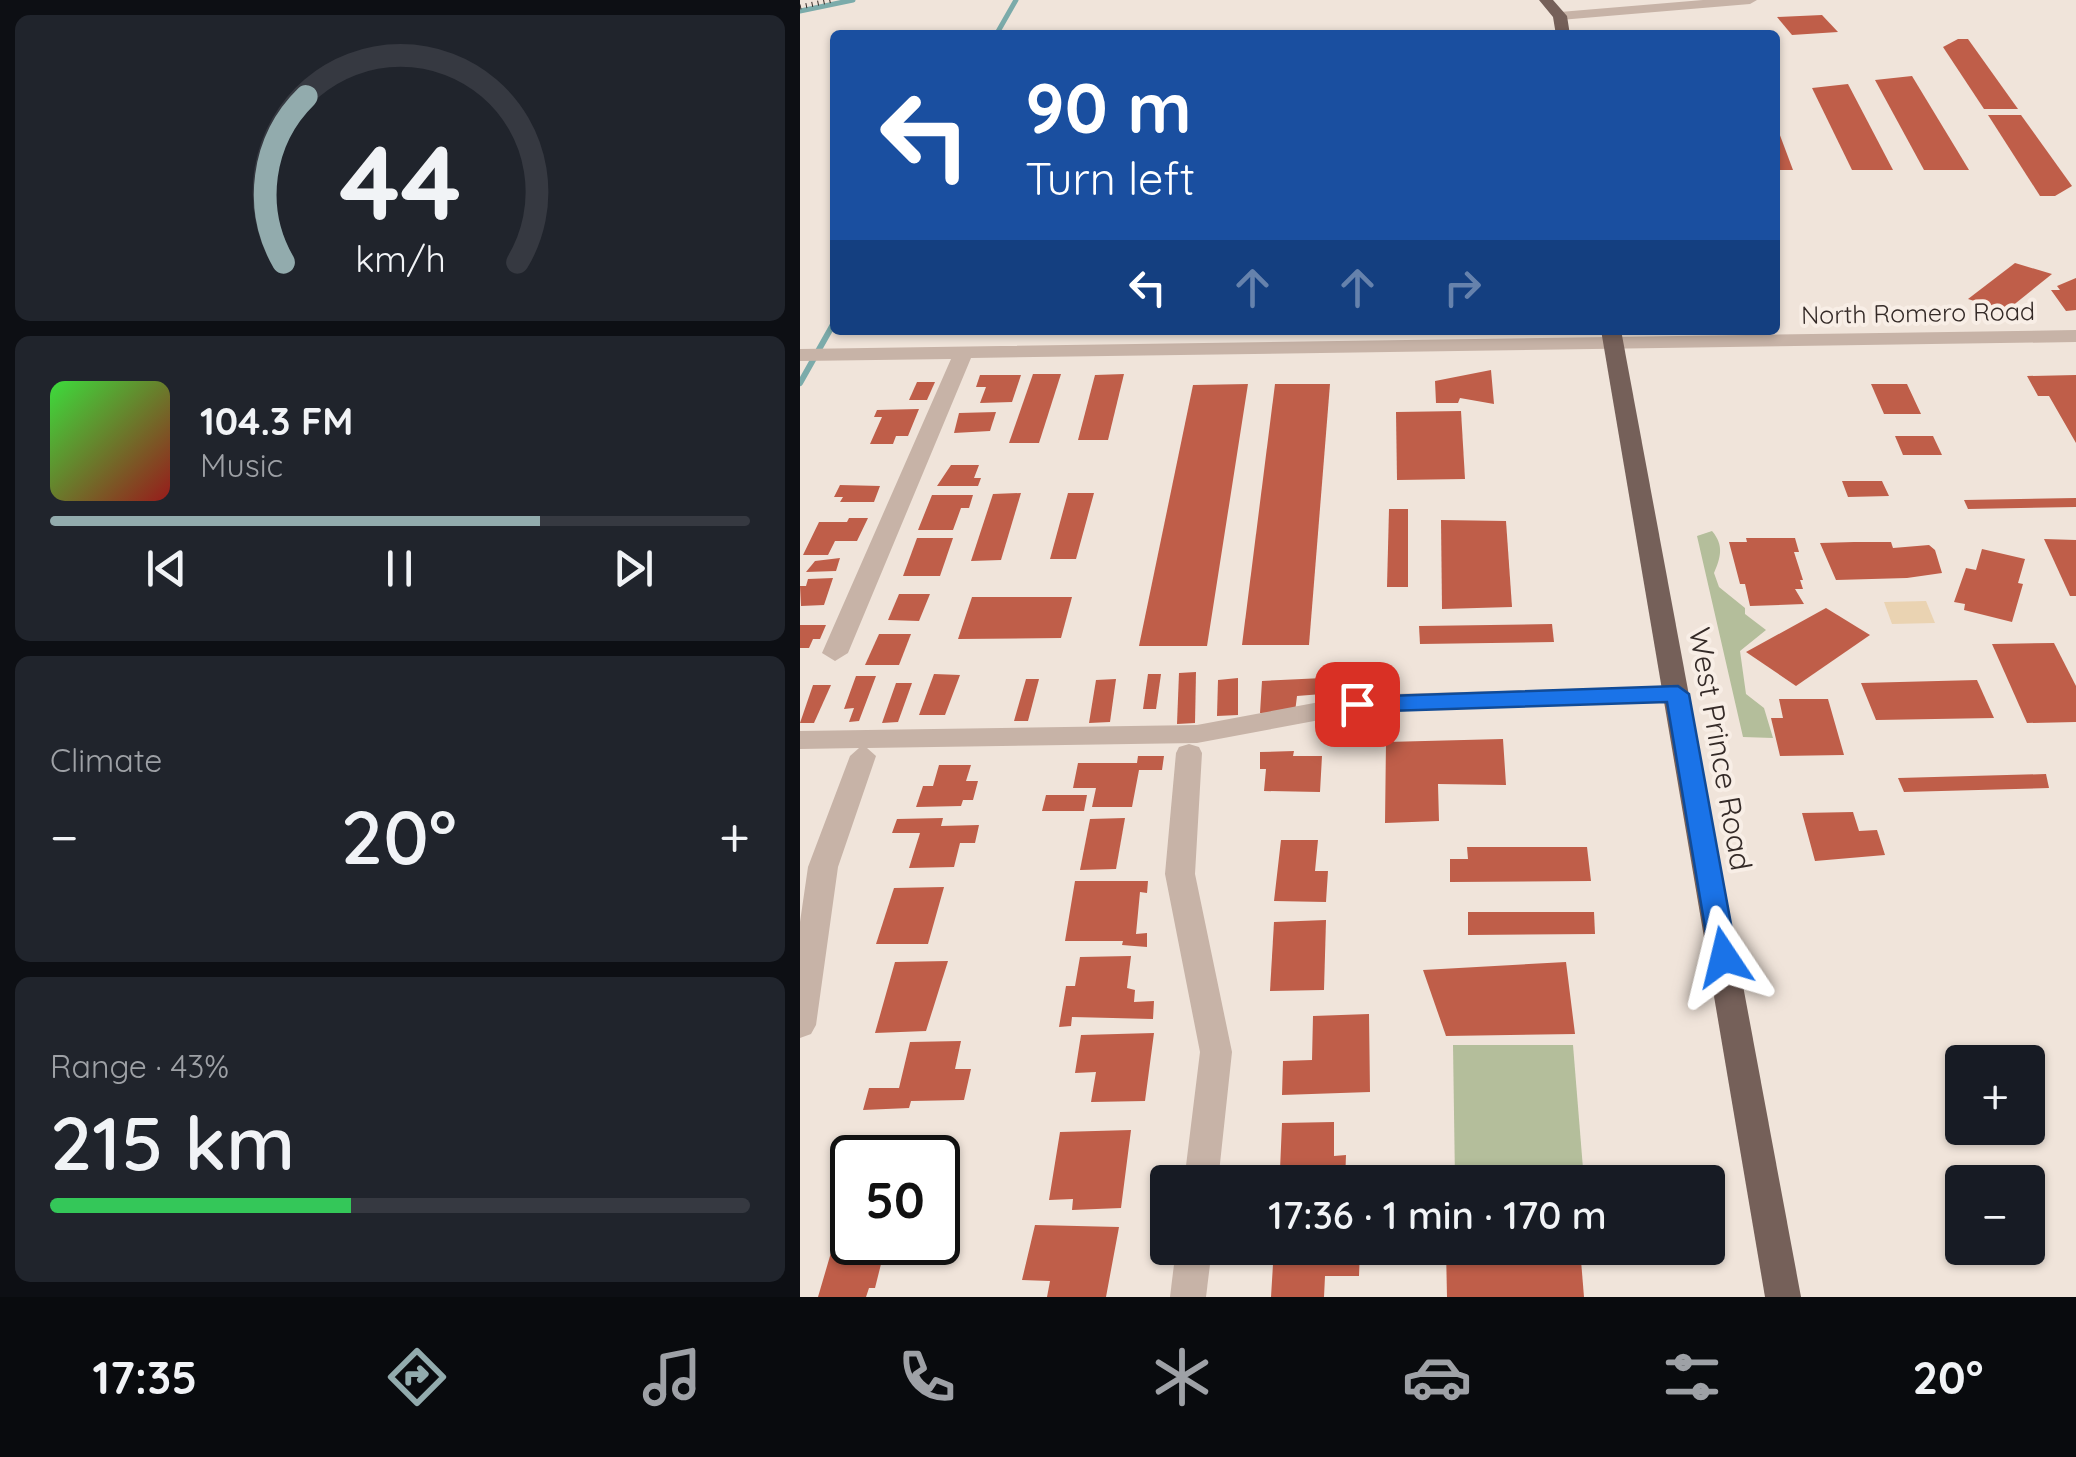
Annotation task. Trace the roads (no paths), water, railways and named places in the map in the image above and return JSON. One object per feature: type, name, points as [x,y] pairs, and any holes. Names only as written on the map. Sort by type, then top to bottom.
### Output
[{"type":"main road","points":[[1546,0],[1560,16],[1562,30]]},
{"type":"main road","points":[[1560,16],[1570,0]]},
{"type":"main road","name":"West Prince Road","points":[[1612,336],[1783,1297]]},
{"type":"street","points":[[1560,16],[1750,0]]},
{"type":"street","name":"North Romero Road","points":[[800,355],[1612,336],[2076,336]]},
{"type":"street","points":[[835,653],[964,351]]},
{"type":"street","points":[[800,740],[1197,734],[1357,704],[1678,694]]},
{"type":"street","points":[[1189,753],[1180,874],[1216,1052],[1203,1165]]},
{"type":"street","points":[[800,1025],[822,867],[863,756]]},
{"type":"street","points":[[1188,1297],[1192,1265]]},
{"type":"waterway","points":[[800,11],[853,0]]},
{"type":"waterway","points":[[999,30],[1016,0]]},
{"type":"waterway","points":[[800,383],[830,330]]},
{"type":"railway","points":[[800,7],[833,0]]}]
